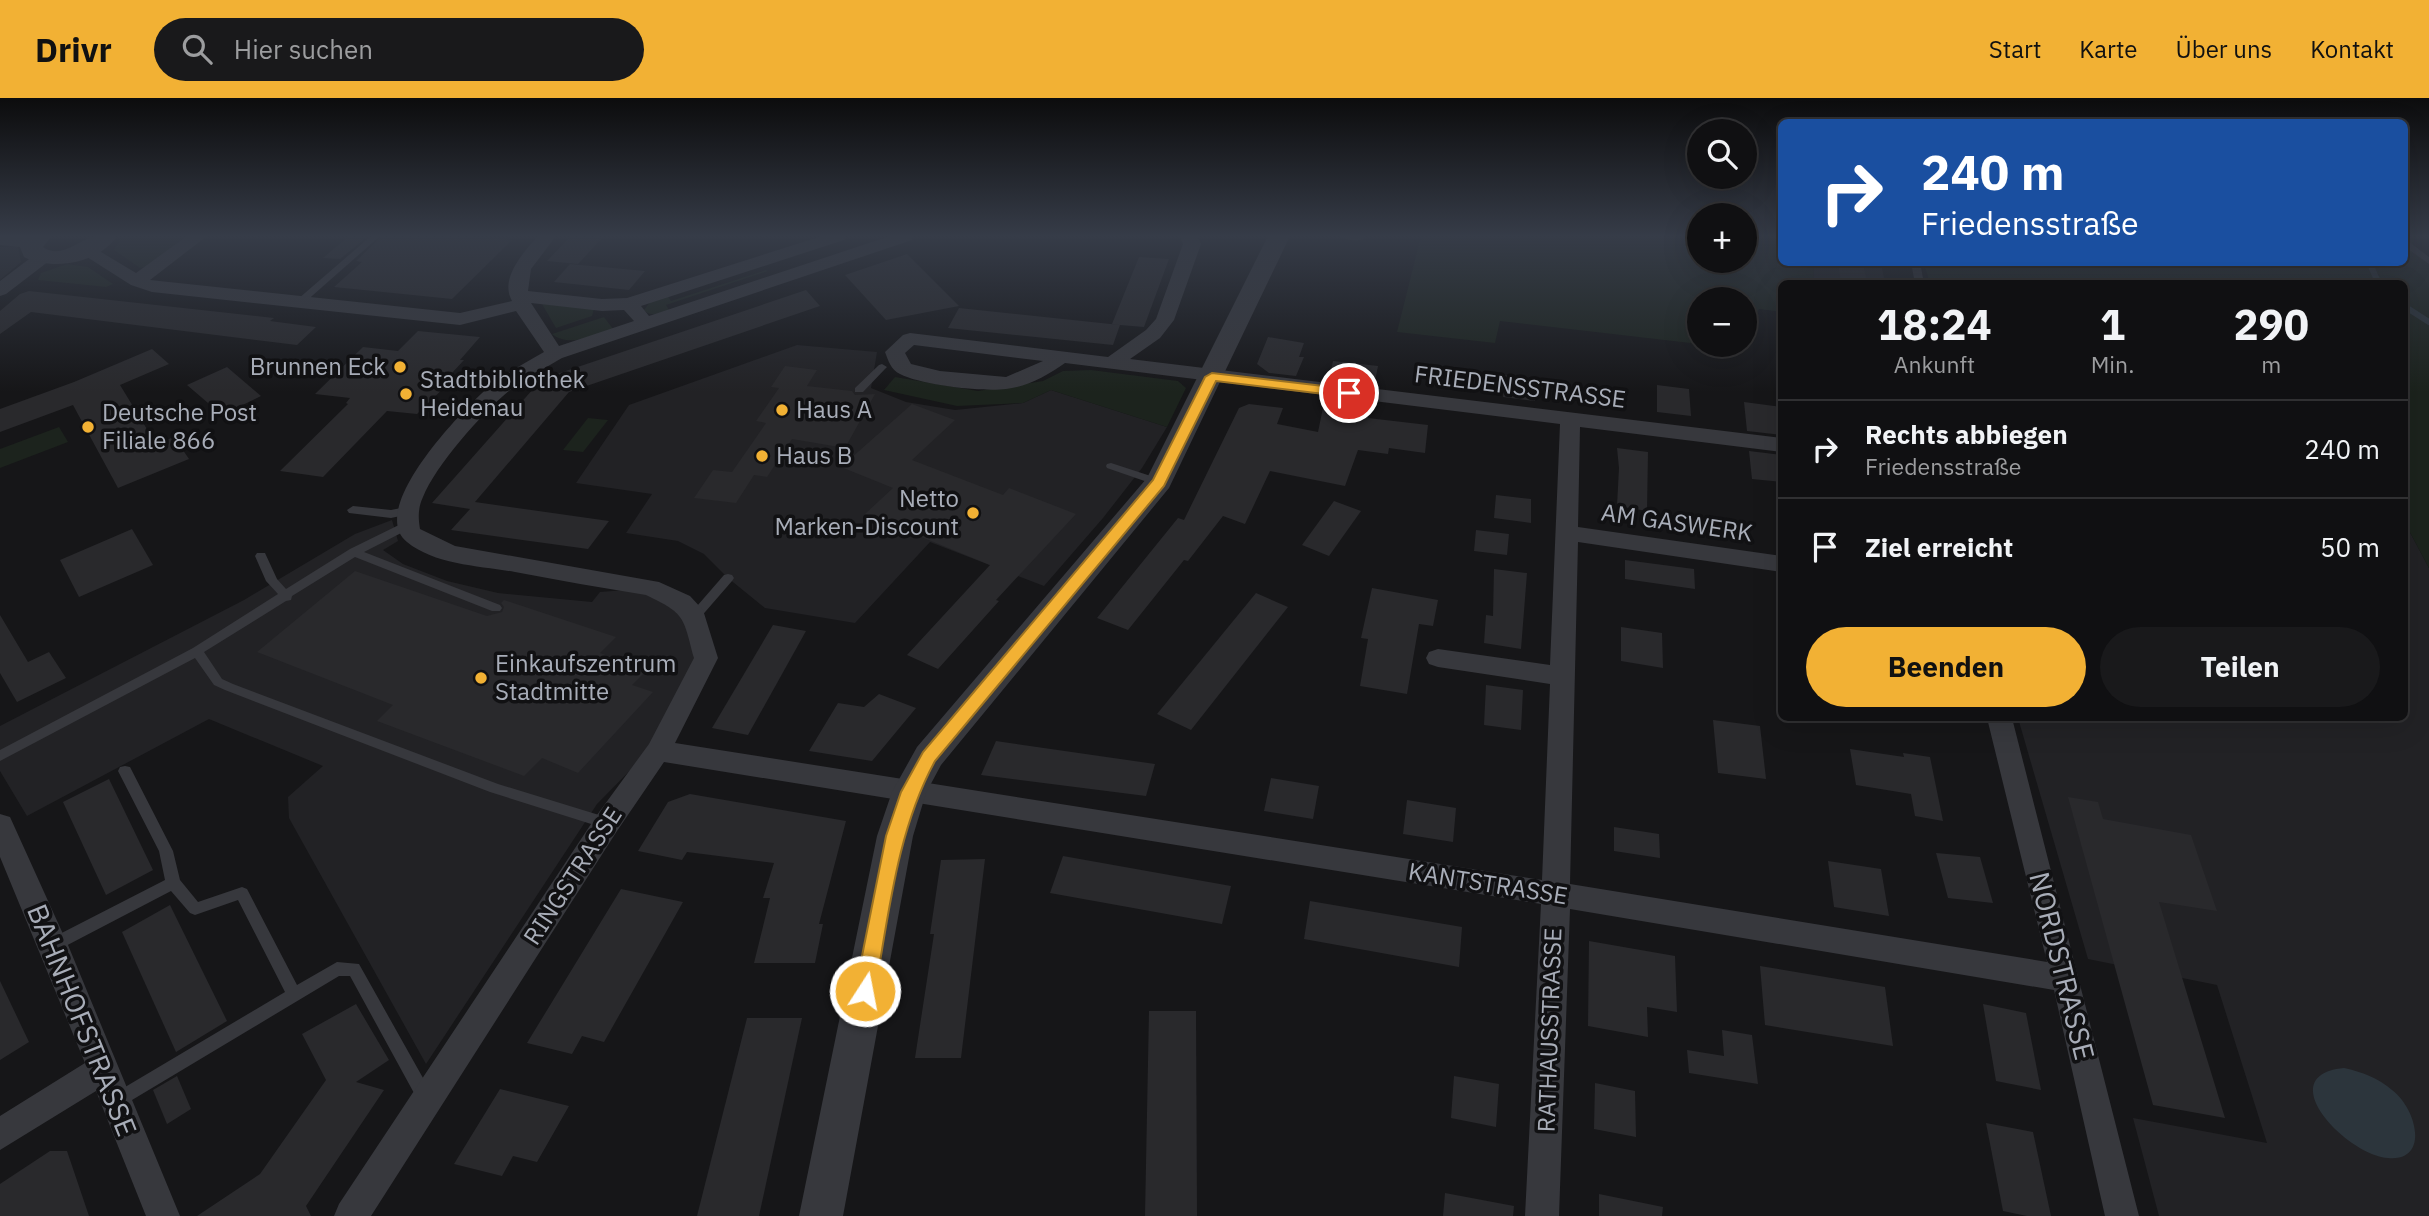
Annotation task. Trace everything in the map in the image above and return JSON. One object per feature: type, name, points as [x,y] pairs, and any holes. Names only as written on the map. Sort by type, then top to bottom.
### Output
[{"type":"street","points":[[164,288],[460,319],[520,300],[629,304],[678,288]]},
{"type":"street","points":[[517,288],[520,300],[555,354]]},
{"type":"street","points":[[695,616],[682,602],[651,588],[451,553],[410,533],[407,518],[416,485],[494,393],[526,370],[555,354],[749,288]]},
{"type":"street","points":[[1112,363],[1153,334],[1165,320],[1176,288]]},
{"type":"street","points":[[821,1216],[895,836],[909,792],[929,756],[1159,482],[1254,288]]},
{"type":"street","points":[[629,304],[645,323]]},
{"type":"street","name":"FRIEDENSSTRASSE","points":[[1061,357],[1048,367],[1006,383],[906,370],[898,363],[895,352],[910,339],[1112,363],[1212,377],[1778,445]]},
{"type":"street","name":"RATHAUSSTRASSE","points":[[1542,1216],[1556,894],[1560,676],[1570,420]]},
{"type":"street","name":"AM GASWERK","points":[[1565,533],[1778,563]]},
{"type":"street","name":"RINGSTRASSE","points":[[351,1216],[607,823],[658,751],[706,657],[695,616]]},
{"type":"street","points":[[1438,658],[1560,676]]},
{"type":"street","name":"NORDSTRASSE","points":[[2001,721],[2122,1216]]},
{"type":"street","points":[[658,751],[909,792]]},
{"type":"street","name":"KANTSTRASSE","points":[[909,792],[1556,894],[2066,979]]},
{"type":"street","name":"BAHNHOFSTRASSE","points":[[0,825],[53,945],[163,1216]]},
{"type":"street","points":[[0,1134],[102,1070]]},
{"type":"lane","points":[[301,301],[316,288]]},
{"type":"lane","points":[[859,390],[882,367]]},
{"type":"lane","points":[[1111,466],[1159,482]]},
{"type":"lane","points":[[353,510],[407,518]]},
{"type":"lane","points":[[0,756],[197,651],[287,597],[407,518]]},
{"type":"lane","points":[[354,552],[496,608]]},
{"type":"lane","points":[[261,556],[272,581],[287,597]]},
{"type":"lane","points":[[695,616],[728,578]]},
{"type":"lane","points":[[197,651],[218,682],[229,687],[495,788],[607,823]]},
{"type":"lane","points":[[125,771],[166,851],[173,883],[195,909],[242,893],[294,994]]},
{"type":"lane","points":[[53,945],[173,883]]},
{"type":"lane","points":[[115,1101],[337,969],[354,969],[426,1100]]},
{"type":"shaded area","points":[[716,288],[666,305],[669,310],[663,312],[652,314],[644,310],[650,302],[667,295],[671,301]]},
{"type":"shaded area","points":[[1408,288],[1687,288],[1687,343],[1500,321],[1495,343],[1397,332]]},
{"type":"shaded area","points":[[1757,288],[1778,288],[1778,312],[1759,309],[1757,313]]},
{"type":"shaded area","points":[[2408,288],[2429,288],[2429,568],[2408,529]]},
{"type":"shaded area","points":[[542,304],[594,309],[592,316],[556,328]]},
{"type":"shaded area","points":[[604,317],[613,329],[574,340],[566,340],[552,334]]},
{"type":"shaded area","points":[[797,345],[877,352],[871,388],[906,402],[955,410],[1023,403],[1051,390],[1167,427],[1142,468],[1044,586],[930,542],[855,623],[765,608],[704,554],[678,541],[626,533],[652,494],[576,483],[629,405]]},
{"type":"shaded area","points":[[1091,370],[1178,381],[1186,388],[1167,427],[1051,390],[1023,403],[957,406],[884,390],[895,377],[978,391],[1043,381],[1063,371]]},
{"type":"shaded area","points":[[588,418],[608,420],[583,452],[563,450]]},
{"type":"shaded area","points":[[59,427],[68,442],[0,468],[0,449]]},
{"type":"shaded area","points":[[392,520],[398,541],[383,550],[403,564],[447,581],[498,593],[592,602],[600,592],[651,588],[682,602],[706,658],[657,743],[597,804],[426,1064],[289,818],[288,797],[323,766],[209,719],[27,816],[0,771],[0,726],[244,600],[355,534]]},
{"type":"shaded area","points":[[2408,529],[2429,568],[2429,1216],[2159,1216],[2133,1118],[2267,1143],[2217,985],[2088,959],[2019,721],[2408,721]]},
{"type":"shaded area","points":[[2344,1068],[2375,1079],[2401,1099],[2413,1121],[2414,1144],[2410,1152],[2401,1157],[2388,1158],[2371,1154],[2353,1144],[2322,1114],[2314,1099],[2314,1085],[2323,1074]]},
{"type":"building","points":[[346,288],[463,288],[452,299]]},
{"type":"building","points":[[857,288],[941,288],[959,306],[886,320]]},
{"type":"building","points":[[1126,288],[1158,288],[1144,327],[1112,324]]},
{"type":"building","points":[[806,290],[820,306],[569,392],[475,502],[609,521],[588,549],[451,530],[470,509],[432,503],[542,379]]},
{"type":"building","points":[[29,291],[274,318],[270,321],[316,327],[297,345],[31,312],[0,334],[0,311],[20,294]]},
{"type":"building","points":[[959,308],[1120,325],[1113,345],[948,328]]},
{"type":"building","name":"Brunnen Eck","points":[[418,331],[480,337],[451,374],[457,375],[417,414],[387,411],[323,477],[280,471],[348,404],[346,403],[350,398],[315,394],[363,347],[398,351]]},
{"type":"building","points":[[1268,337],[1304,343],[1299,357],[1304,357],[1296,376],[1269,373],[1257,364]]},
{"type":"building","points":[[152,349],[169,364],[120,385],[156,444],[174,437],[189,459],[118,488],[73,405],[0,432],[0,409]]},
{"type":"building","points":[[1333,361],[1378,366],[1374,386],[1329,380]]},
{"type":"building","points":[[785,366],[817,370],[807,386],[852,391],[855,395],[875,394],[845,448],[792,439],[767,477],[754,475],[736,503],[694,498],[713,470],[732,472],[766,423],[756,421],[779,388],[771,387]]},
{"type":"building","points":[[227,367],[261,396],[222,415],[187,385]]},
{"type":"building","points":[[1505,375],[1537,379],[1535,401],[1503,397]]},
{"type":"building","points":[[1657,385],[1689,389],[1691,416],[1657,412]]},
{"type":"building","points":[[1325,398],[1370,403],[1368,418],[1428,425],[1425,453],[1389,448],[1388,454],[1358,450],[1345,486],[1270,471],[1245,524],[1223,516],[1128,630],[1097,618],[1178,518],[1184,520],[1239,408],[1249,404],[1283,408],[1277,424],[1318,432]]},
{"type":"building","points":[[1744,402],[1778,406],[1778,435],[1747,431]]},
{"type":"building","points":[[912,404],[955,420],[912,460],[1003,495],[1009,488],[1076,514],[996,600],[999,601],[938,669],[907,655],[990,565],[865,514],[893,488],[841,467]]},
{"type":"building","points":[[1617,448],[1648,452],[1647,511],[1617,506]]},
{"type":"building","points":[[1749,451],[1778,455],[1778,482],[1752,479]]},
{"type":"building","points":[[1496,495],[1531,499],[1531,523],[1494,518]]},
{"type":"building","points":[[1334,501],[1361,511],[1329,556],[1302,545]]},
{"type":"building","points":[[132,529],[153,565],[79,597],[60,560]]},
{"type":"building","points":[[1476,530],[1509,534],[1507,555],[1474,551]]},
{"type":"building","points":[[1625,560],[1694,569],[1695,589],[1625,579]]},
{"type":"building","points":[[1494,569],[1527,573],[1521,649],[1484,643],[1486,615],[1493,616]]},
{"type":"building","name":"Einkaufszentrum Stadtmitte","points":[[355,571],[487,616],[502,612],[504,607],[501,603],[504,600],[616,637],[600,653],[647,670],[632,685],[653,692],[578,773],[542,758],[524,776],[377,721],[393,705],[257,652]]},
{"type":"building","points":[[1372,588],[1438,600],[1433,626],[1419,624],[1407,694],[1360,686],[1368,639],[1361,638]]},
{"type":"building","points":[[1256,593],[1288,607],[1191,730],[1157,714]]},
{"type":"building","points":[[0,615],[28,662],[49,652],[66,678],[17,702],[0,673]]},
{"type":"building","points":[[773,625],[806,631],[748,735],[712,728]]},
{"type":"building","points":[[1621,627],[1662,633],[1663,668],[1621,661]]},
{"type":"building","points":[[1486,685],[1523,690],[1521,730],[1484,725]]},
{"type":"building","points":[[879,694],[916,708],[872,761],[809,751],[838,703],[864,707]]},
{"type":"building","points":[[1713,720],[1760,726],[1766,779],[1718,773]]},
{"type":"building","points":[[996,741],[1155,764],[1146,796],[981,775]]},
{"type":"building","points":[[1850,749],[1904,757],[1903,753],[1930,757],[1943,821],[1915,816],[1911,794],[1856,785]]},
{"type":"building","points":[[1271,778],[1319,786],[1313,819],[1264,811]]},
{"type":"building","points":[[109,779],[153,870],[106,895],[63,802]]},
{"type":"building","points":[[690,794],[846,821],[819,924],[823,924],[815,963],[754,963],[770,898],[763,898],[774,863],[687,852],[682,860],[638,851],[668,802]]},
{"type":"building","points":[[2068,797],[2098,802],[2103,819],[2191,835],[2217,911],[2159,902],[2225,1118],[2153,1105]]},
{"type":"building","points":[[1407,800],[1456,808],[1453,842],[1403,834]]},
{"type":"building","points":[[1614,827],[1659,834],[1660,858],[1614,851]]},
{"type":"building","points":[[1936,853],[1980,857],[1993,903],[1948,898]]},
{"type":"building","points":[[1063,856],[1231,886],[1222,924],[1050,893]]},
{"type":"building","points":[[985,859],[961,1058],[915,1058],[934,934],[930,934],[941,860]]},
{"type":"building","points":[[1828,861],[1881,869],[1889,916],[1834,907]]},
{"type":"building","points":[[621,889],[683,902],[604,1042],[582,1036],[572,1054],[527,1043]]},
{"type":"building","points":[[1310,901],[1462,927],[1459,967],[1304,939]]},
{"type":"building","points":[[170,905],[227,1021],[176,1052],[122,932]]},
{"type":"building","points":[[1589,941],[1675,956],[1677,1012],[1647,1007],[1648,1037],[1588,1026]]},
{"type":"building","points":[[1760,966],[1885,987],[1893,1046],[1765,1025]]},
{"type":"building","points":[[0,981],[29,1042],[0,1060]]},
{"type":"building","points":[[356,1004],[389,1060],[356,1082],[384,1090],[306,1206],[311,1216],[197,1216],[260,1174],[326,1080],[302,1034]]},
{"type":"building","points":[[1983,1004],[2026,1013],[2041,1090],[1996,1081]]},
{"type":"building","points":[[1149,1011],[1196,1011],[1197,1216],[1145,1216]]},
{"type":"building","points":[[747,1018],[802,1018],[759,1216],[697,1216]]},
{"type":"building","points":[[1722,1030],[1752,1035],[1758,1084],[1689,1073],[1687,1050],[1724,1056]]},
{"type":"building","points":[[177,1076],[191,1109],[167,1124],[153,1090]]},
{"type":"building","points":[[1454,1076],[1499,1084],[1496,1127],[1451,1118]]},
{"type":"building","points":[[1595,1083],[1635,1091],[1636,1137],[1594,1129]]},
{"type":"building","points":[[500,1089],[569,1106],[537,1162],[513,1156],[502,1176],[454,1164]]},
{"type":"building","points":[[1986,1123],[2033,1132],[2051,1216],[2027,1216],[2003,1211]]},
{"type":"building","points":[[50,1151],[67,1151],[89,1216],[0,1216],[0,1184]]},
{"type":"building","points":[[1445,1193],[1514,1206],[1513,1216],[1443,1216]]},
{"type":"building","points":[[1599,1194],[1663,1207],[1662,1216],[1599,1216]]},
{"type":"waterway","points":[[2408,309],[2429,322]]},
{"type":"place","name":"Brunnen Eck","points":[[400,367]]},
{"type":"place","name":"Stadtbibliothek Heidenau","points":[[406,394]]},
{"type":"place","name":"Haus A","points":[[782,410]]},
{"type":"place","name":"Deutsche Post Filiale 866","points":[[88,427]]},
{"type":"place","name":"Haus B","points":[[762,456]]},
{"type":"place","name":"Netto Marken-Discount","points":[[973,513]]},
{"type":"place","name":"Einkaufszentrum Stadtmitte","points":[[481,678]]},
{"type":"route","points":[[865,991],[895,836],[909,792],[929,756],[1159,482],[1212,377],[1349,393]]}]
